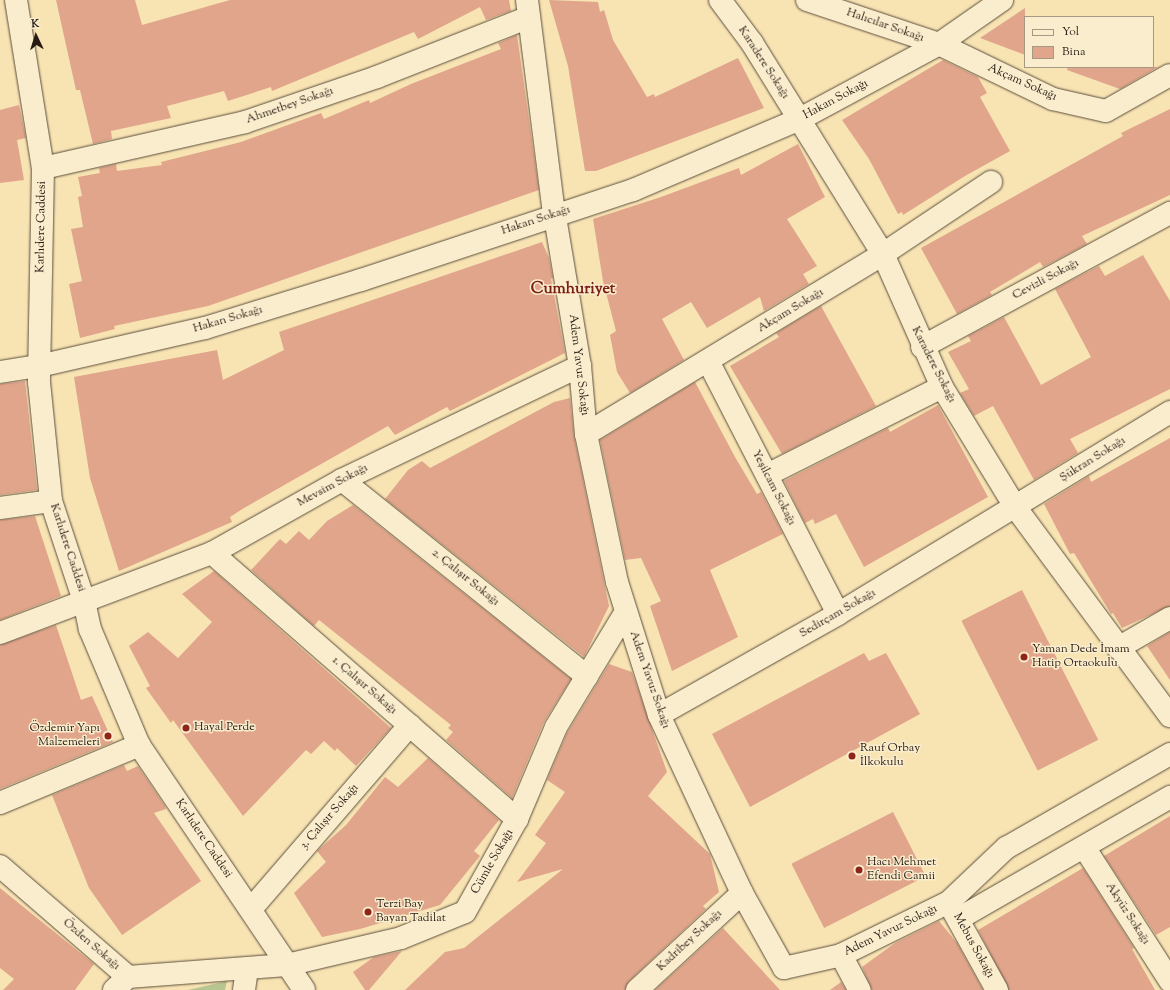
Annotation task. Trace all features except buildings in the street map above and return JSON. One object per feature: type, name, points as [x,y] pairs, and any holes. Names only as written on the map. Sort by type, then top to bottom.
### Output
[{"type":"street","name":"Karlıdere Caddesi","points":[[16,0],[43,168],[39,366],[51,501],[84,601],[90,629],[139,745],[251,909],[304,990]]},
{"type":"street","name":"Karadere Sokağı","points":[[720,0],[752,43],[883,254],[922,346],[942,387],[1016,508],[1118,648],[1170,716]]},
{"type":"street","name":"Halıcılar Sokağı","points":[[807,0],[939,44]]},
{"type":"street","name":"Hakan Sokağı","points":[[0,372],[39,366],[205,328],[361,280],[633,190],[800,119],[939,44],[1000,0]]},
{"type":"street","name":"Ahmetbey Sokağı","points":[[43,168],[245,122],[377,77],[528,8]]},
{"type":"street","name":"Adem Yavuz Sokağı","points":[[528,8],[555,215],[580,366],[586,434],[625,613],[659,715],[742,893],[784,968],[841,955],[954,911],[1084,847],[1170,797]]},
{"type":"street","name":"Akçam Sokağı","points":[[939,44],[1053,99],[1106,111],[1170,75]]},
{"type":"street","name":"Akçam Sokağı","points":[[586,434],[708,362],[883,254],[991,182]]},
{"type":"street","name":"Cevizli Sokağı","points":[[922,346],[1170,213]]},
{"type":"street","name":"Yeşilcam Sokağı","points":[[708,362],[838,614]]},
{"type":"street","name":"Mevsim Sokağı","points":[[0,633],[212,553],[342,480],[580,366]]},
{"type":"street","points":[[767,475],[942,387]]},
{"type":"street","name":"Şükran Sokağı","points":[[1016,508],[1170,412]]},
{"type":"street","name":"2. Çalışır Sokağı","points":[[342,480],[587,676]]},
{"type":"street","points":[[0,508],[51,501]]},
{"type":"street","name":"Sedirçam Sokağı","points":[[659,715],[838,614],[1016,508]]},
{"type":"street","name":"1. Çalışır Sokağı","points":[[212,553],[517,819]]},
{"type":"street","name":"Cümle Sokağı","points":[[247,968],[287,965],[401,938],[465,912],[517,819],[556,727],[625,613]]},
{"type":"street","points":[[1118,648],[1170,618]]},
{"type":"street","name":"3. Çalışır Sokağı","points":[[251,909],[410,725]]},
{"type":"street","points":[[0,803],[139,745]]},
{"type":"street","name":"Adem Yavuz Sokağı","points":[[954,911],[1006,848],[1170,754]]},
{"type":"street","name":"Akyüz Sokağı","points":[[1084,847],[1170,981]]},
{"type":"street","name":"Özden Sokağı","points":[[0,866],[121,983],[247,968]]},
{"type":"street","name":"Kadribey Sokağı","points":[[637,990],[742,893]]},
{"type":"street","name":"Mebus Sokağı","points":[[954,911],[997,990]]},
{"type":"street","points":[[841,955],[860,990]]},
{"type":"street","points":[[244,990],[247,968]]},
{"type":"green space","points":[[227,981],[225,990],[188,990]]},
{"type":"place","name":"Yaman Dede İmam Hatip Ortaokulu","points":[[1024,657]]},
{"type":"place","name":"Hayal Perde","points":[[186,728]]},
{"type":"place","name":"Özdemir Yapı Malzemeleri","points":[[108,736]]},
{"type":"place","name":"Rauf Orbay İlkokulu","points":[[852,756]]},
{"type":"place","name":"Hacı Mehmet Efendi Camii","points":[[859,870]]},
{"type":"place","name":"Terzi Bay Bayan Tadilat","points":[[368,912]]},
{"type":"district","name":"Cumhuriyet","points":[[573,290]]}]
